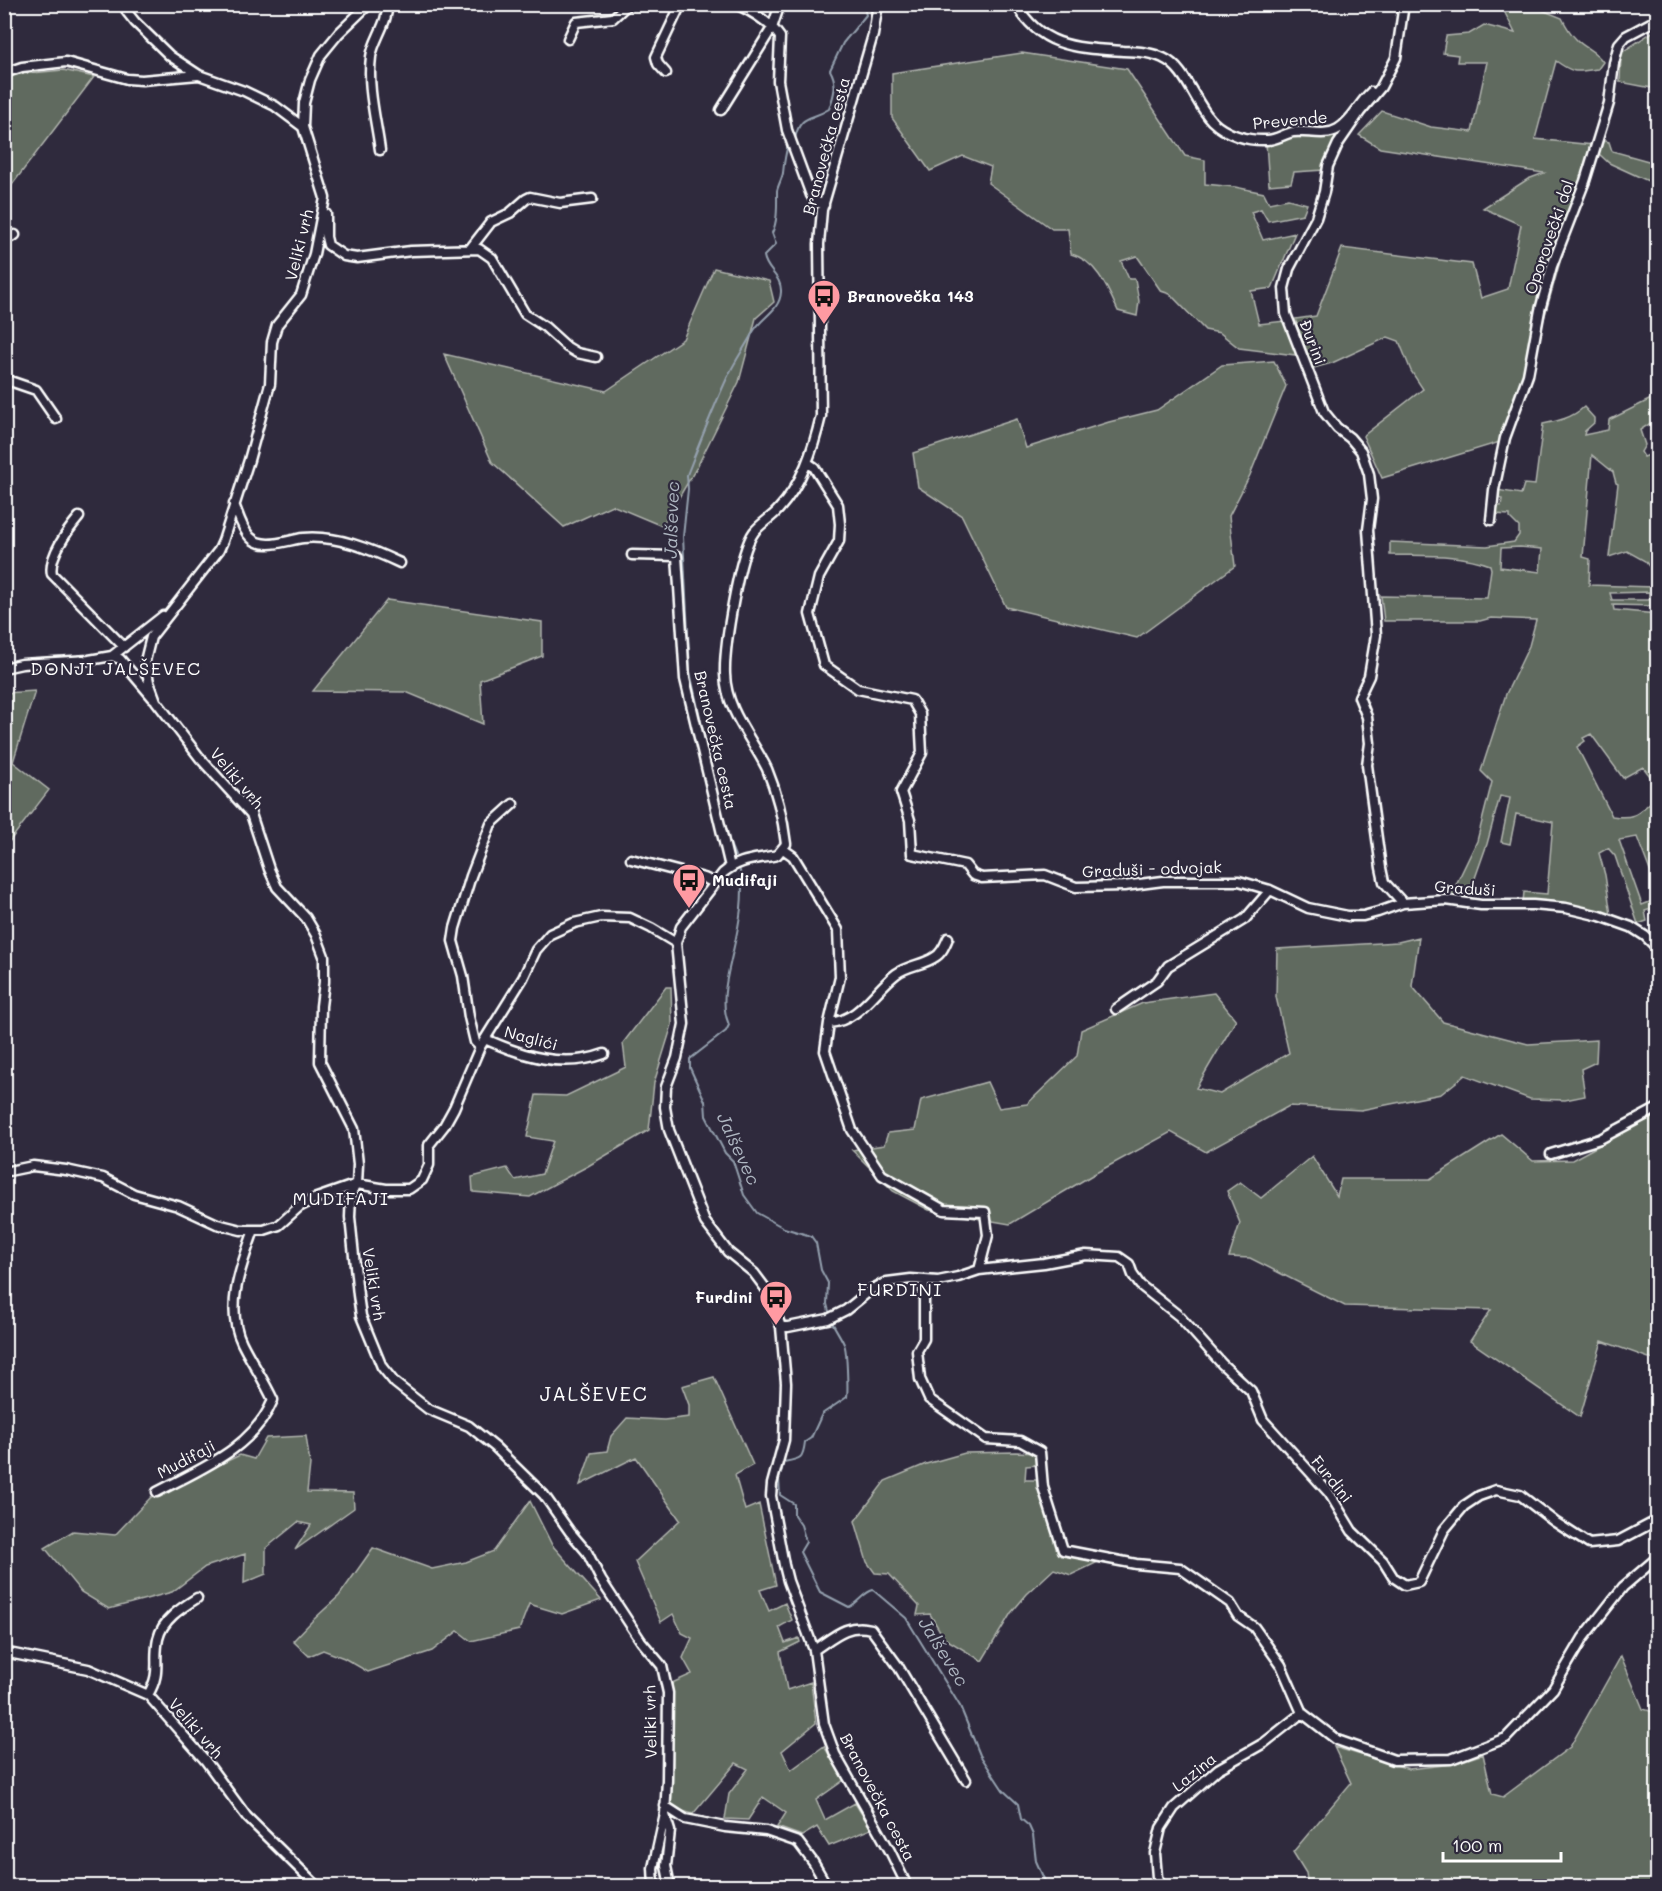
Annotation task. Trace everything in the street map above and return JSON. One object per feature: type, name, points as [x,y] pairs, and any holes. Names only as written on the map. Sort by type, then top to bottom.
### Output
[{"type":"street","points":[[126,4],[127,12],[135,22],[170,56],[199,75],[244,91],[275,106],[303,127]]},
{"type":"street","name":"Veliki vrh","points":[[156,701],[146,669],[146,650],[151,637],[219,550],[249,460],[270,384],[272,342],[277,325],[301,295],[314,254],[325,198],[303,127],[304,103],[310,80],[321,55],[339,33],[369,4]]},
{"type":"street","points":[[380,150],[370,68],[371,54],[385,17],[387,4]]},
{"type":"street","points":[[568,39],[576,22],[613,18],[628,4]]},
{"type":"street","points":[[666,73],[658,64],[656,57],[681,4]]},
{"type":"street","points":[[736,4],[747,9],[780,37],[778,81],[787,130],[811,195],[815,201],[824,205]]},
{"type":"street","points":[[721,110],[772,28],[780,4]]},
{"type":"street","name":"Branovečka cesta","points":[[783,849],[786,844],[776,795],[766,768],[728,697],[725,673],[729,630],[746,548],[754,532],[792,494],[808,463],[821,416],[819,244],[824,205],[873,35],[878,4]]},
{"type":"street","name":"Prevende","points":[[1016,4],[1038,33],[1059,42],[1084,49],[1138,51],[1162,57],[1178,67],[1195,98],[1213,122],[1229,134],[1245,139],[1268,140],[1293,132],[1336,130],[1350,119],[1363,99],[1384,82]]},
{"type":"street","name":"Đurini","points":[[1403,903],[1384,882],[1367,765],[1370,743],[1367,717],[1359,697],[1369,676],[1377,635],[1368,530],[1372,499],[1369,474],[1361,451],[1324,412],[1287,314],[1284,288],[1289,269],[1316,218],[1324,192],[1328,166],[1338,144],[1384,82],[1396,58],[1404,4]]},
{"type":"street","name":"Oporovečki dol","points":[[1491,520],[1494,490],[1505,438],[1528,375],[1540,310],[1552,266],[1584,181],[1609,103],[1619,44],[1626,36],[1658,19]]},
{"type":"street","points":[[4,73],[22,67],[66,62],[128,79],[199,75]]},
{"type":"street","points":[[470,249],[491,222],[510,213],[530,197],[560,203],[592,199]]},
{"type":"street","points":[[325,198],[328,244],[344,256],[357,258],[411,251],[479,249],[492,258],[525,314],[545,327],[567,347],[577,353],[596,357]]},
{"type":"street","points":[[4,240],[15,235]]},
{"type":"street","points":[[4,379],[36,390],[56,419]]},
{"type":"street","name":"Graduši - odvojak","points":[[808,463],[814,467],[838,505],[840,524],[839,541],[819,577],[810,614],[824,665],[858,689],[912,700],[920,714],[922,753],[901,792],[910,820],[912,854],[965,865],[981,878],[1045,875],[1076,887],[1124,886],[1163,880],[1239,880],[1270,890],[1308,908],[1348,916],[1363,916],[1403,903]]},
{"type":"street","points":[[234,504],[250,538],[260,543],[274,544],[302,538],[326,538],[370,550],[400,563]]},
{"type":"street","points":[[79,517],[62,537],[51,567],[52,574],[124,646]]},
{"type":"street","name":"Branovečka cesta","points":[[632,555],[677,556],[685,679],[736,864]]},
{"type":"street","name":"Veliki vrh","points":[[173,609],[112,656],[124,664],[200,758],[251,814],[268,869],[277,887],[306,918],[324,956],[320,1062],[354,1129],[358,1164],[357,1184],[351,1194],[350,1217],[358,1295],[361,1316],[382,1367],[395,1383],[428,1409],[469,1426],[495,1447],[544,1495],[570,1532],[587,1551],[601,1580],[641,1641],[662,1666],[668,1693],[665,1810],[653,1868],[654,1887]]},
{"type":"street","points":[[4,668],[22,664],[89,660],[112,656]]},
{"type":"street","points":[[483,1043],[475,1042],[469,1017],[464,976],[453,941],[471,876],[491,824],[513,804]]},
{"type":"street","points":[[4,1172],[33,1166],[103,1178],[134,1194],[178,1206],[217,1224],[241,1230],[264,1230],[279,1225],[299,1207],[314,1199],[357,1184],[386,1189],[408,1188],[422,1180],[429,1165],[429,1145],[454,1108],[483,1043],[523,978],[536,950],[550,934],[574,923],[601,917],[630,918],[676,943],[681,927],[715,883],[736,864],[777,855],[783,849],[793,856],[838,930],[840,977],[825,1052],[852,1130],[882,1175],[944,1210],[985,1212],[988,1235],[979,1270]]},
{"type":"street","points":[[631,859],[715,883]]},
{"type":"street","points":[[1116,1009],[1157,981],[1168,966],[1245,919],[1270,890]]},
{"type":"street","name":"Graduši","points":[[1403,903],[1446,900],[1481,905],[1533,905],[1566,908],[1600,916],[1631,927],[1639,931],[1658,949]]},
{"type":"street","points":[[829,1023],[840,1022],[857,1011],[896,975],[910,966],[935,958],[948,938]]},
{"type":"street","name":"Branovečka cesta","points":[[676,943],[684,1024],[677,1058],[666,1087],[664,1107],[669,1130],[705,1222],[728,1252],[754,1273],[769,1293],[782,1327],[786,1383],[784,1440],[771,1496],[788,1581],[814,1650],[824,1724],[831,1744],[890,1851],[907,1887]]},
{"type":"street","name":"Naglići","points":[[483,1043],[554,1061],[589,1060],[604,1054]]},
{"type":"street","points":[[1551,1154],[1600,1139],[1658,1108]]},
{"type":"street","name":"Mudifaji","points":[[157,1492],[199,1472],[226,1455],[267,1415],[273,1400],[264,1378],[240,1341],[234,1312],[236,1286],[254,1230]]},
{"type":"street","name":"Furdini","points":[[782,1327],[828,1319],[846,1310],[872,1289],[886,1282],[911,1278],[938,1281],[979,1270],[1044,1263],[1086,1255],[1119,1257],[1129,1264],[1140,1285],[1179,1317],[1222,1364],[1251,1391],[1263,1420],[1329,1493],[1352,1531],[1383,1561],[1393,1576],[1405,1585],[1419,1582],[1444,1530],[1464,1506],[1479,1496],[1496,1490],[1520,1495],[1589,1544],[1618,1541],[1658,1520]]},
{"type":"street","points":[[924,1280],[924,1339],[917,1351],[920,1379],[928,1399],[986,1439],[1020,1441],[1040,1452],[1043,1487],[1063,1550],[1136,1564],[1180,1568],[1230,1603],[1238,1616],[1254,1627],[1281,1665],[1302,1713],[1337,1740],[1394,1760],[1451,1759],[1506,1738],[1553,1689],[1583,1638],[1623,1587],[1658,1557]]},
{"type":"street","points":[[4,1652],[88,1669],[148,1695],[156,1681],[158,1639],[164,1626],[177,1611],[196,1598]]},
{"type":"street","points":[[814,1650],[850,1627],[860,1626],[871,1629],[898,1666],[966,1780]]},
{"type":"street","name":"Veliki vrh","points":[[148,1695],[205,1760],[247,1816],[317,1887]]},
{"type":"street","name":"Lazina","points":[[1161,1887],[1157,1877],[1155,1853],[1161,1828],[1174,1808],[1218,1769],[1264,1743],[1302,1713]]},
{"type":"street","points":[[665,1810],[685,1819],[725,1827],[766,1831],[798,1842],[827,1887]]},
{"type":"street","name":"Veliki vrh","points":[[665,1810],[670,1831],[666,1866],[670,1887]]},
{"type":"green space","points":[[1489,5],[1536,5],[1537,8],[1562,18],[1574,37],[1603,62],[1598,69],[1580,71],[1571,70],[1556,61],[1535,139],[1593,145],[1510,439],[1382,478],[1363,436],[1423,389],[1411,371],[1399,341],[1388,337],[1332,363],[1313,368],[1295,319],[1316,316],[1342,248],[1472,264],[1481,298],[1508,289],[1521,225],[1483,208],[1528,179],[1544,173],[1380,148],[1359,135],[1382,111],[1431,127],[1472,132],[1487,62],[1457,62],[1458,55],[1443,53],[1446,36],[1469,34],[1484,25],[1515,33],[1504,11]]},
{"type":"green space","points":[[1657,29],[1657,89],[1620,82],[1621,53]]},
{"type":"green space","points":[[1022,53],[1127,69],[1185,156],[1205,160],[1205,184],[1264,193],[1269,203],[1288,199],[1307,204],[1303,214],[1268,221],[1261,209],[1251,212],[1263,240],[1295,233],[1272,288],[1251,291],[1259,324],[1285,321],[1296,355],[1239,348],[1220,333],[1205,330],[1170,294],[1161,291],[1137,256],[1121,261],[1129,279],[1135,279],[1139,301],[1137,316],[1118,311],[1100,276],[1087,262],[1071,254],[1068,229],[1052,229],[988,183],[991,167],[963,156],[930,171],[892,118],[892,73]]},
{"type":"green space","points":[[63,70],[94,77],[5,194],[5,77]]},
{"type":"green space","points":[[1341,133],[1324,170],[1294,172],[1291,183],[1269,185],[1266,143],[1286,137]]},
{"type":"green space","points":[[1657,136],[1657,185],[1609,163],[1598,153],[1601,140],[1609,142],[1612,151],[1652,162]]},
{"type":"green space","points":[[714,268],[769,281],[774,302],[756,318],[739,382],[697,467],[662,526],[612,505],[564,527],[492,462],[444,354],[606,391],[683,339]]},
{"type":"green space","points":[[1274,361],[1286,386],[1250,475],[1229,516],[1235,566],[1137,638],[1006,607],[962,516],[918,487],[913,453],[1017,419],[1026,448],[1109,422],[1157,410],[1222,365]]},
{"type":"green space","points":[[1657,396],[1657,419],[1640,430],[1645,445],[1641,452],[1644,457],[1657,452],[1657,577],[1657,606],[1613,605],[1614,610],[1657,614],[1657,785],[1643,767],[1623,778],[1591,734],[1583,738],[1585,741],[1577,747],[1612,816],[1634,815],[1657,797],[1657,818],[1654,820],[1657,828],[1657,889],[1637,837],[1619,840],[1642,905],[1657,899],[1657,907],[1645,911],[1647,921],[1638,924],[1615,856],[1608,848],[1599,853],[1611,915],[1546,903],[1523,902],[1524,892],[1547,894],[1553,822],[1516,814],[1510,844],[1501,842],[1510,798],[1500,796],[1487,844],[1468,898],[1451,895],[1477,841],[1492,782],[1481,771],[1506,694],[1529,646],[1536,620],[1491,618],[1480,621],[1384,621],[1381,596],[1487,598],[1490,565],[1453,557],[1390,555],[1390,542],[1487,546],[1514,542],[1519,535],[1519,527],[1510,515],[1494,514],[1495,506],[1501,506],[1502,499],[1496,498],[1497,490],[1521,494],[1524,484],[1535,485],[1543,424],[1570,416],[1584,407],[1594,418],[1594,423],[1584,435],[1608,430],[1609,420]],"holes":[[[1592,455],[1613,472],[1618,484],[1609,557],[1627,551],[1645,561],[1657,577],[1654,587],[1589,585],[1590,559],[1583,557]],[[1501,548],[1542,549],[1540,572],[1500,567]],[[1649,592],[1649,600],[1612,600],[1610,593]]]},
{"type":"green space","points":[[387,600],[542,622],[542,656],[480,680],[483,724],[406,692],[313,691]]},
{"type":"green space","points":[[35,691],[13,762],[49,790],[5,847],[5,693]]},
{"type":"green space","points":[[1419,937],[1412,986],[1443,1022],[1528,1044],[1597,1040],[1596,1062],[1581,1069],[1585,1096],[1565,1100],[1530,1099],[1465,1075],[1441,1094],[1361,1110],[1289,1106],[1206,1152],[1171,1132],[1010,1224],[929,1210],[893,1191],[852,1150],[884,1145],[888,1133],[915,1130],[921,1100],[987,1082],[999,1108],[1027,1104],[1077,1056],[1081,1030],[1143,1003],[1214,993],[1236,1020],[1196,1088],[1220,1094],[1289,1053],[1276,997],[1277,949],[1398,942]]},
{"type":"green space","points":[[666,987],[671,987],[672,1025],[654,1083],[649,1130],[530,1197],[473,1192],[472,1177],[507,1168],[515,1180],[542,1174],[553,1141],[527,1137],[536,1095],[566,1096],[626,1067],[623,1043]]},
{"type":"green space","points":[[1657,1114],[1657,1361],[1602,1341],[1580,1417],[1470,1341],[1491,1310],[1345,1306],[1250,1258],[1229,1257],[1240,1223],[1227,1191],[1240,1182],[1261,1198],[1312,1156],[1337,1196],[1341,1179],[1430,1179],[1501,1134],[1533,1161],[1572,1160]]},
{"type":"green space","points":[[714,1377],[753,1465],[735,1475],[745,1510],[759,1504],[776,1585],[760,1590],[769,1611],[785,1603],[792,1620],[779,1627],[785,1643],[799,1638],[800,1642],[780,1652],[787,1690],[811,1682],[816,1723],[782,1751],[791,1770],[824,1746],[844,1780],[816,1800],[825,1820],[855,1803],[871,1829],[829,1846],[817,1827],[802,1836],[777,1827],[786,1813],[763,1797],[748,1820],[725,1819],[729,1794],[748,1769],[736,1763],[693,1814],[679,1810],[669,1802],[672,1683],[692,1674],[683,1658],[692,1638],[682,1633],[673,1614],[661,1622],[635,1562],[680,1520],[636,1457],[580,1485],[591,1453],[607,1451],[611,1436],[627,1418],[664,1420],[689,1417],[689,1405],[682,1386]]},
{"type":"green space","points":[[306,1436],[310,1464],[307,1492],[353,1493],[354,1508],[295,1550],[311,1525],[298,1522],[266,1548],[266,1574],[244,1583],[245,1554],[205,1567],[172,1592],[109,1609],[81,1592],[45,1548],[73,1531],[115,1535],[151,1497],[240,1455],[254,1459],[266,1438]]},
{"type":"green space","points":[[965,1453],[1037,1453],[1037,1465],[1026,1466],[1025,1480],[1038,1480],[1062,1553],[1100,1561],[1071,1575],[1054,1569],[1027,1594],[1011,1613],[982,1661],[944,1638],[930,1614],[917,1615],[919,1606],[889,1574],[875,1573],[867,1562],[855,1521],[885,1481],[926,1464]]},
{"type":"green space","points":[[530,1501],[552,1545],[601,1600],[562,1614],[529,1604],[519,1630],[471,1641],[458,1631],[432,1651],[368,1672],[344,1658],[323,1650],[309,1656],[293,1641],[339,1596],[373,1548],[432,1569],[466,1562],[494,1551]]},
{"type":"green space","points":[[1621,1656],[1643,1709],[1657,1713],[1657,1886],[1308,1886],[1306,1873],[1293,1852],[1351,1783],[1334,1747],[1409,1769],[1453,1764],[1483,1754],[1492,1794],[1503,1797],[1570,1747]]},
{"type":"waterway","name":"Jalševec","points":[[795,139],[803,122],[829,109],[835,85],[830,70],[843,43],[866,15],[863,4]]},
{"type":"waterway","name":"Jalševec","points":[[735,856],[717,794],[690,672],[683,537],[688,489],[687,475],[731,370],[756,327],[774,309],[780,299],[781,286],[764,256],[776,244],[772,233],[776,218],[777,191],[788,145]]},
{"type":"waterway","name":"Jalševec","points":[[739,867],[742,887],[741,909],[725,998],[729,1025],[726,1031],[690,1059],[690,1068],[705,1101],[706,1116],[725,1153],[733,1161],[744,1195],[757,1213],[784,1228],[811,1236],[816,1243],[821,1270],[828,1283],[827,1304],[830,1315]]},
{"type":"waterway","name":"Jalševec","points":[[832,1322],[845,1347],[847,1397],[822,1414],[811,1438],[805,1442],[802,1455],[798,1459],[784,1462],[779,1479],[780,1495],[794,1504],[794,1515],[801,1525],[806,1542],[800,1552],[820,1592],[849,1607],[873,1590],[906,1618],[960,1706],[980,1755],[1003,1790],[1018,1804],[1021,1819],[1029,1826],[1033,1835],[1036,1861],[1047,1886]]},
{"type":"place","name":"Branovečka 143","points":[[824,325]]},
{"type":"place","name":"Mudifaji","points":[[689,909]]},
{"type":"place","name":"Furdini","points":[[776,1326]]},
{"type":"district","name":"DONJI JALŠEVEC","points":[[116,669]]},
{"type":"district","name":"MUDIFAJI","points":[[341,1199]]},
{"type":"district","name":"FURDINI","points":[[900,1290]]},
{"type":"district","name":"JALŠEVEC","points":[[594,1394]]}]
